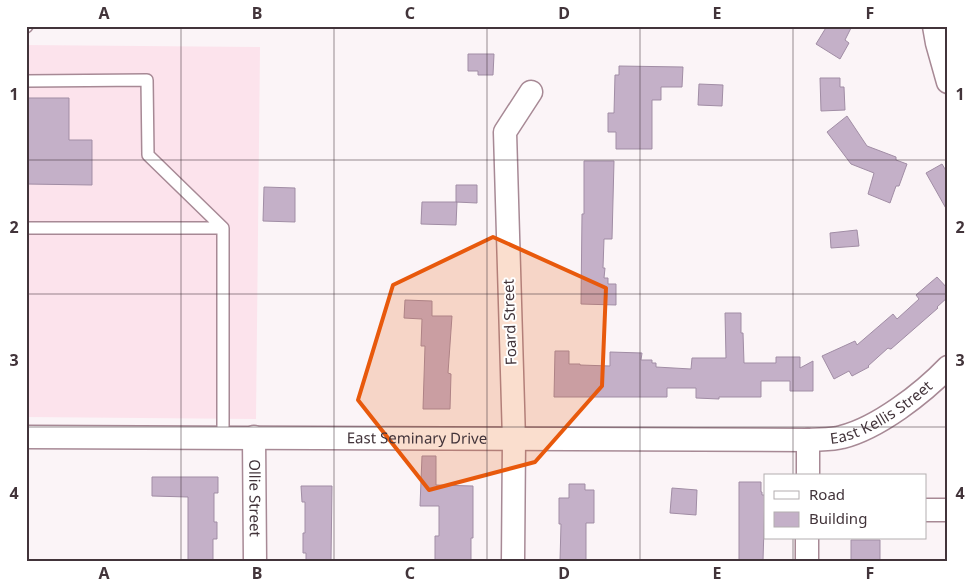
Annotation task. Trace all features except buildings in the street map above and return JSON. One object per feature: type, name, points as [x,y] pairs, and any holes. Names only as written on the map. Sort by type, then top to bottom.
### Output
[{"type":"street","points":[[934,26],[948,82]]},
{"type":"street","name":"Foard Street","points":[[514,561],[514,440],[505,132],[531,92]]},
{"type":"street","name":"East Kellis Street","points":[[808,440],[842,437],[868,427],[901,407],[931,385],[948,367]]},
{"type":"street","name":"East Seminary Drive","points":[[26,437],[808,440]]},
{"type":"street","name":"Ollie Street","points":[[254,437],[255,561]]},
{"type":"street","points":[[808,440],[808,474]]},
{"type":"street","points":[[926,510],[948,510]]},
{"type":"street","points":[[807,540],[807,561]]},
{"type":"lane","points":[[26,81],[147,80],[148,155],[222,228],[223,437]]},
{"type":"lane","points":[[26,228],[222,228]]},
{"type":"highlighted area","points":[[493,237],[606,288],[602,386],[535,462],[429,490],[358,400],[393,285]]},
{"type":"shaded area","points":[[26,45],[260,47],[256,419],[26,417]]}]
